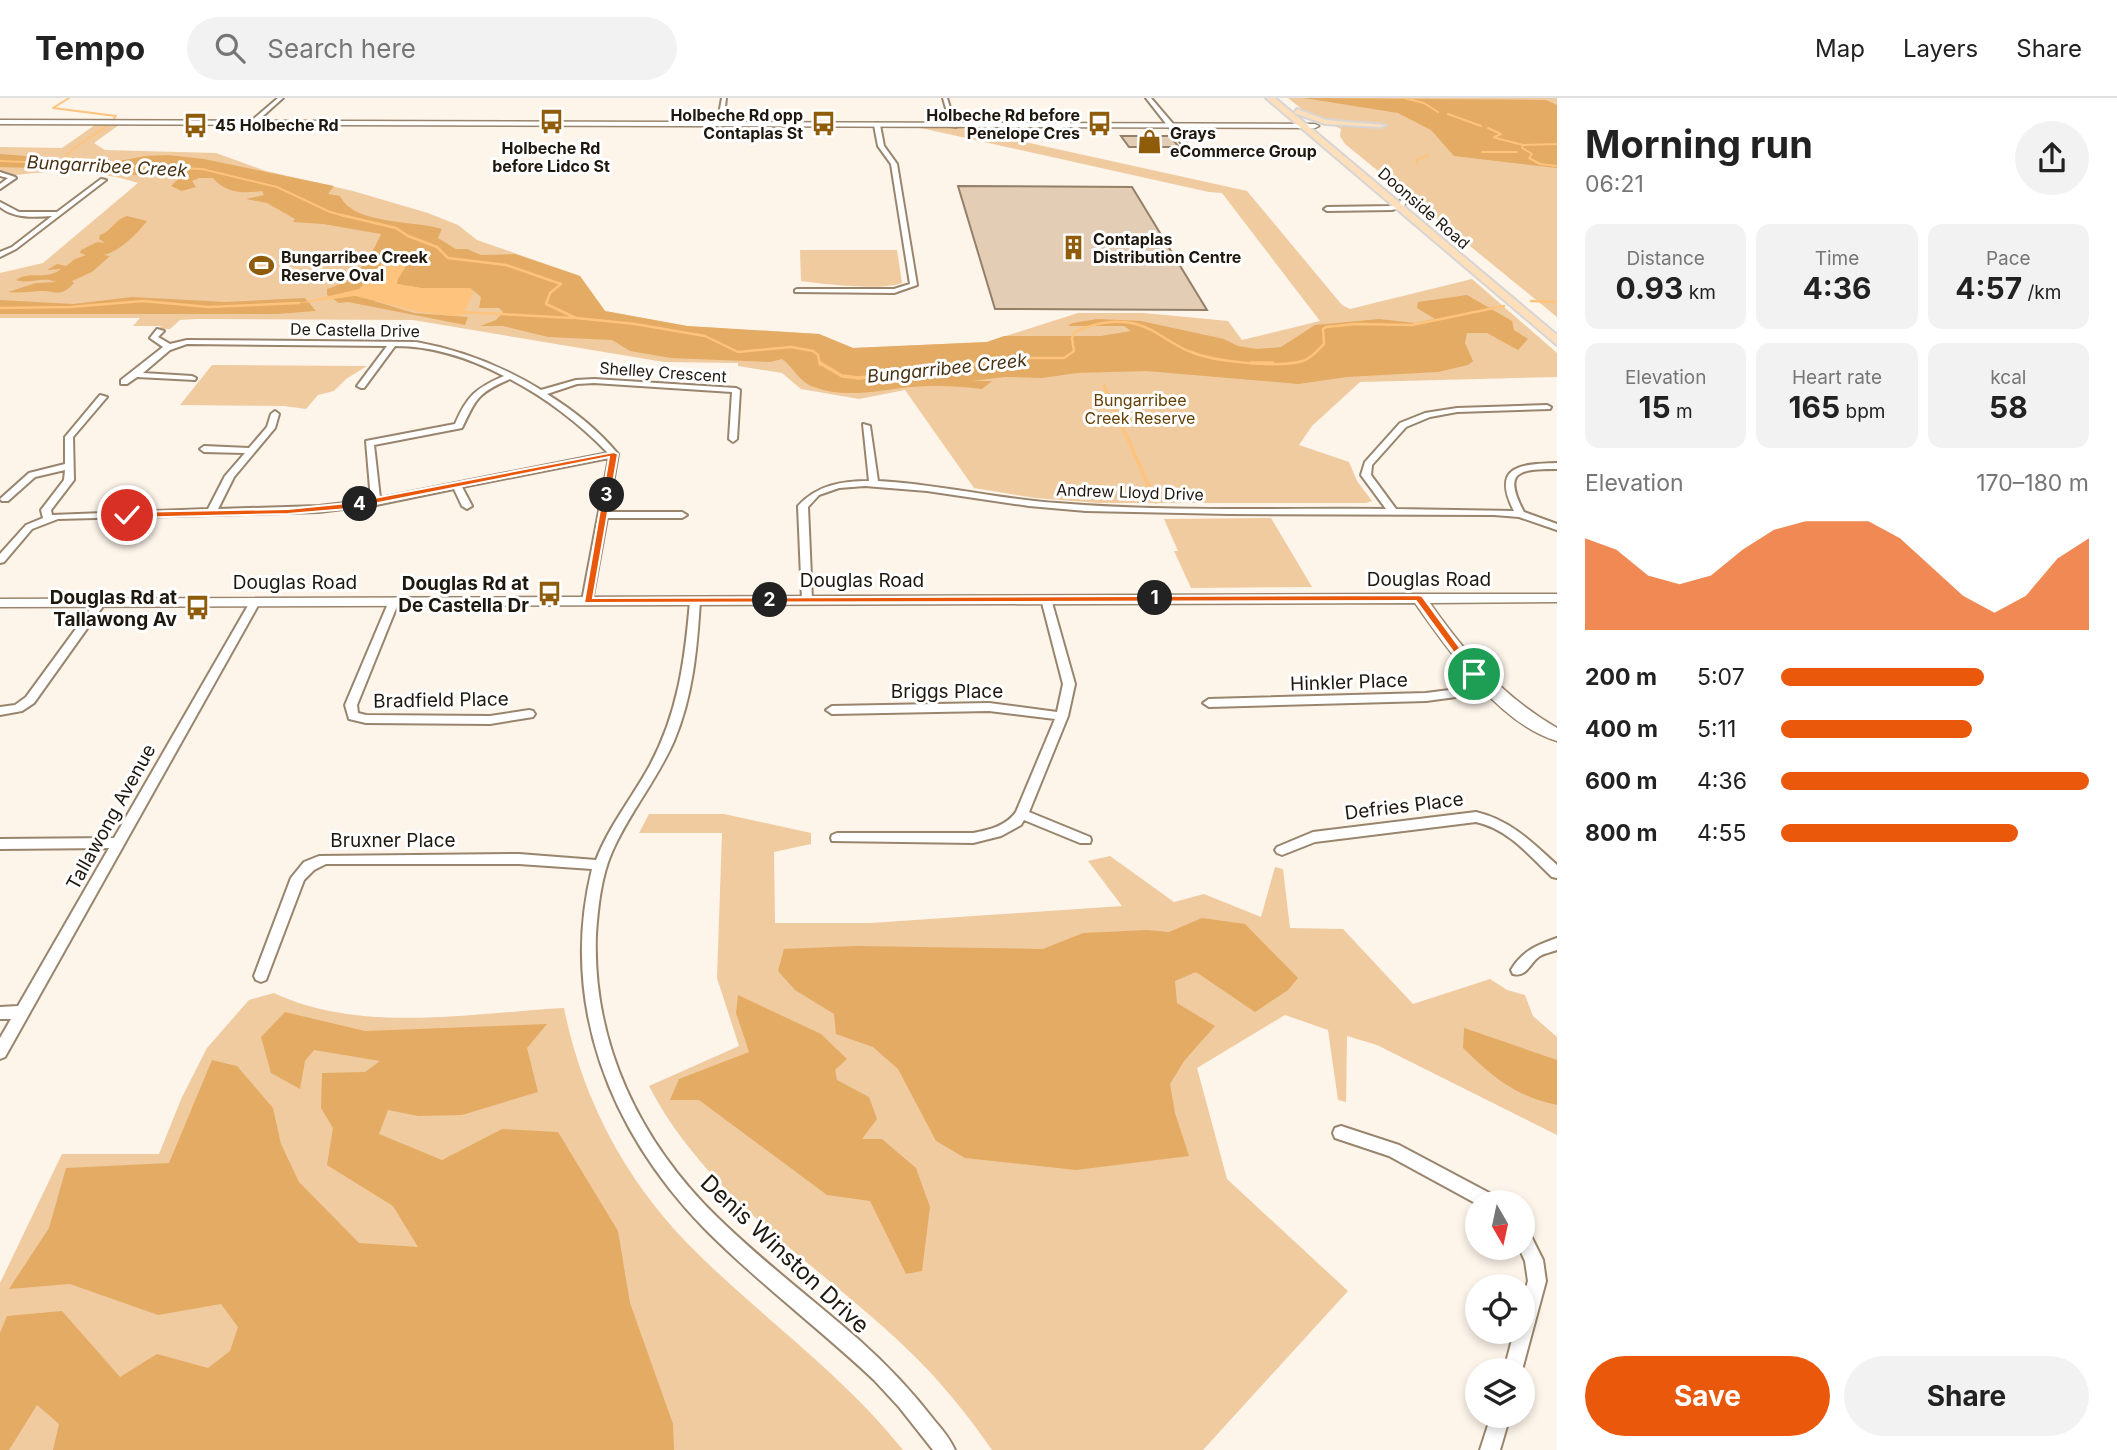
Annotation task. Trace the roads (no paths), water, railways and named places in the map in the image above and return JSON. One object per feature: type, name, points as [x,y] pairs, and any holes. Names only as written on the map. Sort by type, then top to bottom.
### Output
[{"type":"main road","name":"Doonside Road","points":[[1270,98],[1302,121]]},
{"type":"main road","name":"Doonside Road","points":[[1280,98],[1395,204],[1557,341]]},
{"type":"main road","points":[[1302,121],[1381,125]]},
{"type":"main road","name":"Doonside Road","points":[[1395,204],[1557,330]]},
{"type":"street","points":[[252,123],[281,98]]},
{"type":"street","points":[[720,125],[724,98]]},
{"type":"street","points":[[945,98],[954,125]]},
{"type":"street","points":[[1148,98],[1187,147]]},
{"type":"street","points":[[0,122],[1238,126],[1302,121]]},
{"type":"street","points":[[797,291],[894,291],[914,285],[894,164],[881,146],[877,125]]},
{"type":"street","points":[[0,174],[12,178],[0,187]]},
{"type":"street","points":[[0,255],[14,248],[103,180]]},
{"type":"street","points":[[0,204],[6,211],[14,214],[56,214]]},
{"type":"street","points":[[1327,209],[1395,204]]},
{"type":"street","points":[[124,382],[138,375],[167,346],[154,338],[160,331]]},
{"type":"street","name":"De Castella Drive","points":[[167,346],[191,342],[393,344],[425,345],[453,350],[541,393],[596,434],[614,454]]},
{"type":"street","points":[[361,386],[393,344]]},
{"type":"street","points":[[138,375],[192,378]]},
{"type":"street","points":[[376,502],[369,443],[459,426],[468,401],[476,392],[508,377]]},
{"type":"street","name":"Shelley Crescent","points":[[541,393],[576,382],[594,380],[736,390],[733,439]]},
{"type":"street","points":[[48,518],[46,510],[69,480],[69,437],[103,397]]},
{"type":"street","points":[[1393,512],[1366,475],[1368,464],[1403,425],[1428,415],[1457,410],[1547,407]]},
{"type":"street","points":[[211,513],[230,476],[271,428],[275,414]]},
{"type":"street","points":[[866,426],[874,484]]},
{"type":"street","points":[[204,449],[251,451]]},
{"type":"street","points":[[0,560],[29,527],[48,518],[67,515],[318,509],[376,502],[614,454],[587,601]]},
{"type":"street","points":[[5,499],[32,475],[68,466]]},
{"type":"street","points":[[1520,514],[1508,494],[1508,486],[1515,472],[1524,468],[1557,466]]},
{"type":"street","name":"Andrew Lloyd Drive","points":[[807,600],[803,510],[805,502],[824,489],[874,484],[902,485],[1022,503],[1120,510],[1520,514],[1557,527]]},
{"type":"street","points":[[457,486],[467,506]]},
{"type":"street","points":[[604,516],[682,515]]},
{"type":"street","points":[[1419,598],[1462,660],[1489,689],[1520,713],[1557,735]]},
{"type":"street","name":"Douglas Road","points":[[0,603],[1557,598]]},
{"type":"street","points":[[837,838],[973,838],[996,833],[1016,822],[1022,814],[1062,716],[1069,684],[1046,599]]},
{"type":"street","name":"Tallawong Avenue","points":[[0,1052],[255,601]]},
{"type":"street","name":"Bradfield Place","points":[[394,601],[351,705],[353,716],[366,719],[490,720],[529,714]]},
{"type":"street","name":"Denis Winston Drive","points":[[695,601],[689,680],[682,708],[657,764],[614,833],[599,865],[587,939],[592,1009],[604,1056],[614,1082],[647,1146],[689,1200],[711,1223],[881,1373],[925,1422],[945,1450]]},
{"type":"street","points":[[0,711],[18,708],[30,700],[101,602]]},
{"type":"street","name":"Hinkler Place","points":[[1209,703],[1426,697],[1489,689]]},
{"type":"street","name":"Briggs Place","points":[[832,710],[989,707],[1062,716]]},
{"type":"street","points":[[1022,814],[1085,840]]},
{"type":"street","name":"Defries Place","points":[[1282,850],[1313,837],[1476,817],[1492,820],[1507,829],[1557,873]]},
{"type":"street","points":[[0,844],[118,843]]},
{"type":"street","name":"Bruxner Place","points":[[261,976],[298,878],[309,866],[324,859],[519,859],[599,865]]},
{"type":"street","points":[[1518,970],[1533,953],[1557,944]]},
{"type":"street","points":[[0,1013],[23,1012]]},
{"type":"street","points":[[1341,1133],[1393,1150],[1467,1190]]},
{"type":"street","points":[[1516,1358],[1537,1281],[1534,1260]]},
{"type":"street","points":[[1490,1450],[1496,1428]]},
{"type":"waterway","points":[[69,98],[53,108],[116,116],[113,120]]},
{"type":"waterway","points":[[1404,98],[1424,103],[1438,112]]},
{"type":"waterway","points":[[1448,114],[1481,126]]},
{"type":"waterway","points":[[76,161],[66,157],[73,149],[107,126]]},
{"type":"waterway","points":[[1488,128],[1501,134],[1494,137],[1496,138],[1523,145]]},
{"type":"waterway","points":[[1523,145],[1557,144]]},
{"type":"waterway","points":[[1523,145],[1522,148],[1532,154],[1529,158],[1540,164],[1557,166]]},
{"type":"waterway","points":[[1482,152],[1517,152]]},
{"type":"waterway","points":[[1418,165],[1416,160],[1429,155]]},
{"type":"waterway","name":"Bungarribee Creek","points":[[0,161],[202,169],[277,187],[330,212],[345,216]]},
{"type":"waterway","name":"Bungarribee Creek","points":[[341,215],[345,216]]},
{"type":"waterway","name":"Bungarribee Creek","points":[[345,216],[396,228],[408,236],[437,247],[448,258],[506,265],[561,284],[550,293],[546,304],[576,318],[635,324],[705,336],[738,352],[791,347],[813,351],[818,355],[820,365]]},
{"type":"waterway","name":"Bungarribee Creek","points":[[345,216],[349,217]]},
{"type":"waterway","points":[[0,308],[70,307],[143,301],[209,307],[299,303]]},
{"type":"waterway","name":"Bungarribee Creek","points":[[1531,301],[1557,302]]},
{"type":"waterway","name":"Bungarribee Creek","points":[[975,365],[1003,358],[1064,358],[1074,351],[1072,338],[1075,332],[1114,322],[1144,327],[1181,348],[1215,359],[1247,363],[1292,363],[1303,361],[1315,354],[1324,344],[1323,329],[1326,327],[1355,324],[1412,325],[1504,306]]},
{"type":"waterway","points":[[463,312],[573,318]]},
{"type":"waterway","name":"Bungarribee Creek","points":[[820,363],[842,376],[859,378],[982,363]]},
{"type":"waterway","name":"Bungarribee Creek","points":[[1251,363],[1273,363]]},
{"type":"waterway","points":[[1104,386],[1156,502]]},
{"type":"place","name":"Holbeche Rd before Lidco St","points":[[551,122]]},
{"type":"place","name":"Holbeche Rd opp Contaplas St","points":[[823,124]]},
{"type":"place","name":"Holbeche Rd before Penelope Cres","points":[[1100,124]]},
{"type":"place","name":"45 Holbeche Rd","points":[[195,125]]},
{"type":"place","name":"Grays eCommerce Group","points":[[1150,142]]},
{"type":"place","name":"Contaplas Distribution Centre","points":[[1073,248]]},
{"type":"place","name":"Bungarribee Creek Reserve Oval","points":[[261,266]]},
{"type":"place","name":"Douglas Rd at De Castella Dr","points":[[549,594]]},
{"type":"place","name":"Douglas Rd at Tallawong Av","points":[[197,608]]},
{"type":"park label","name":"Bungarribee Creek Reserve","points":[[1140,409]]}]
